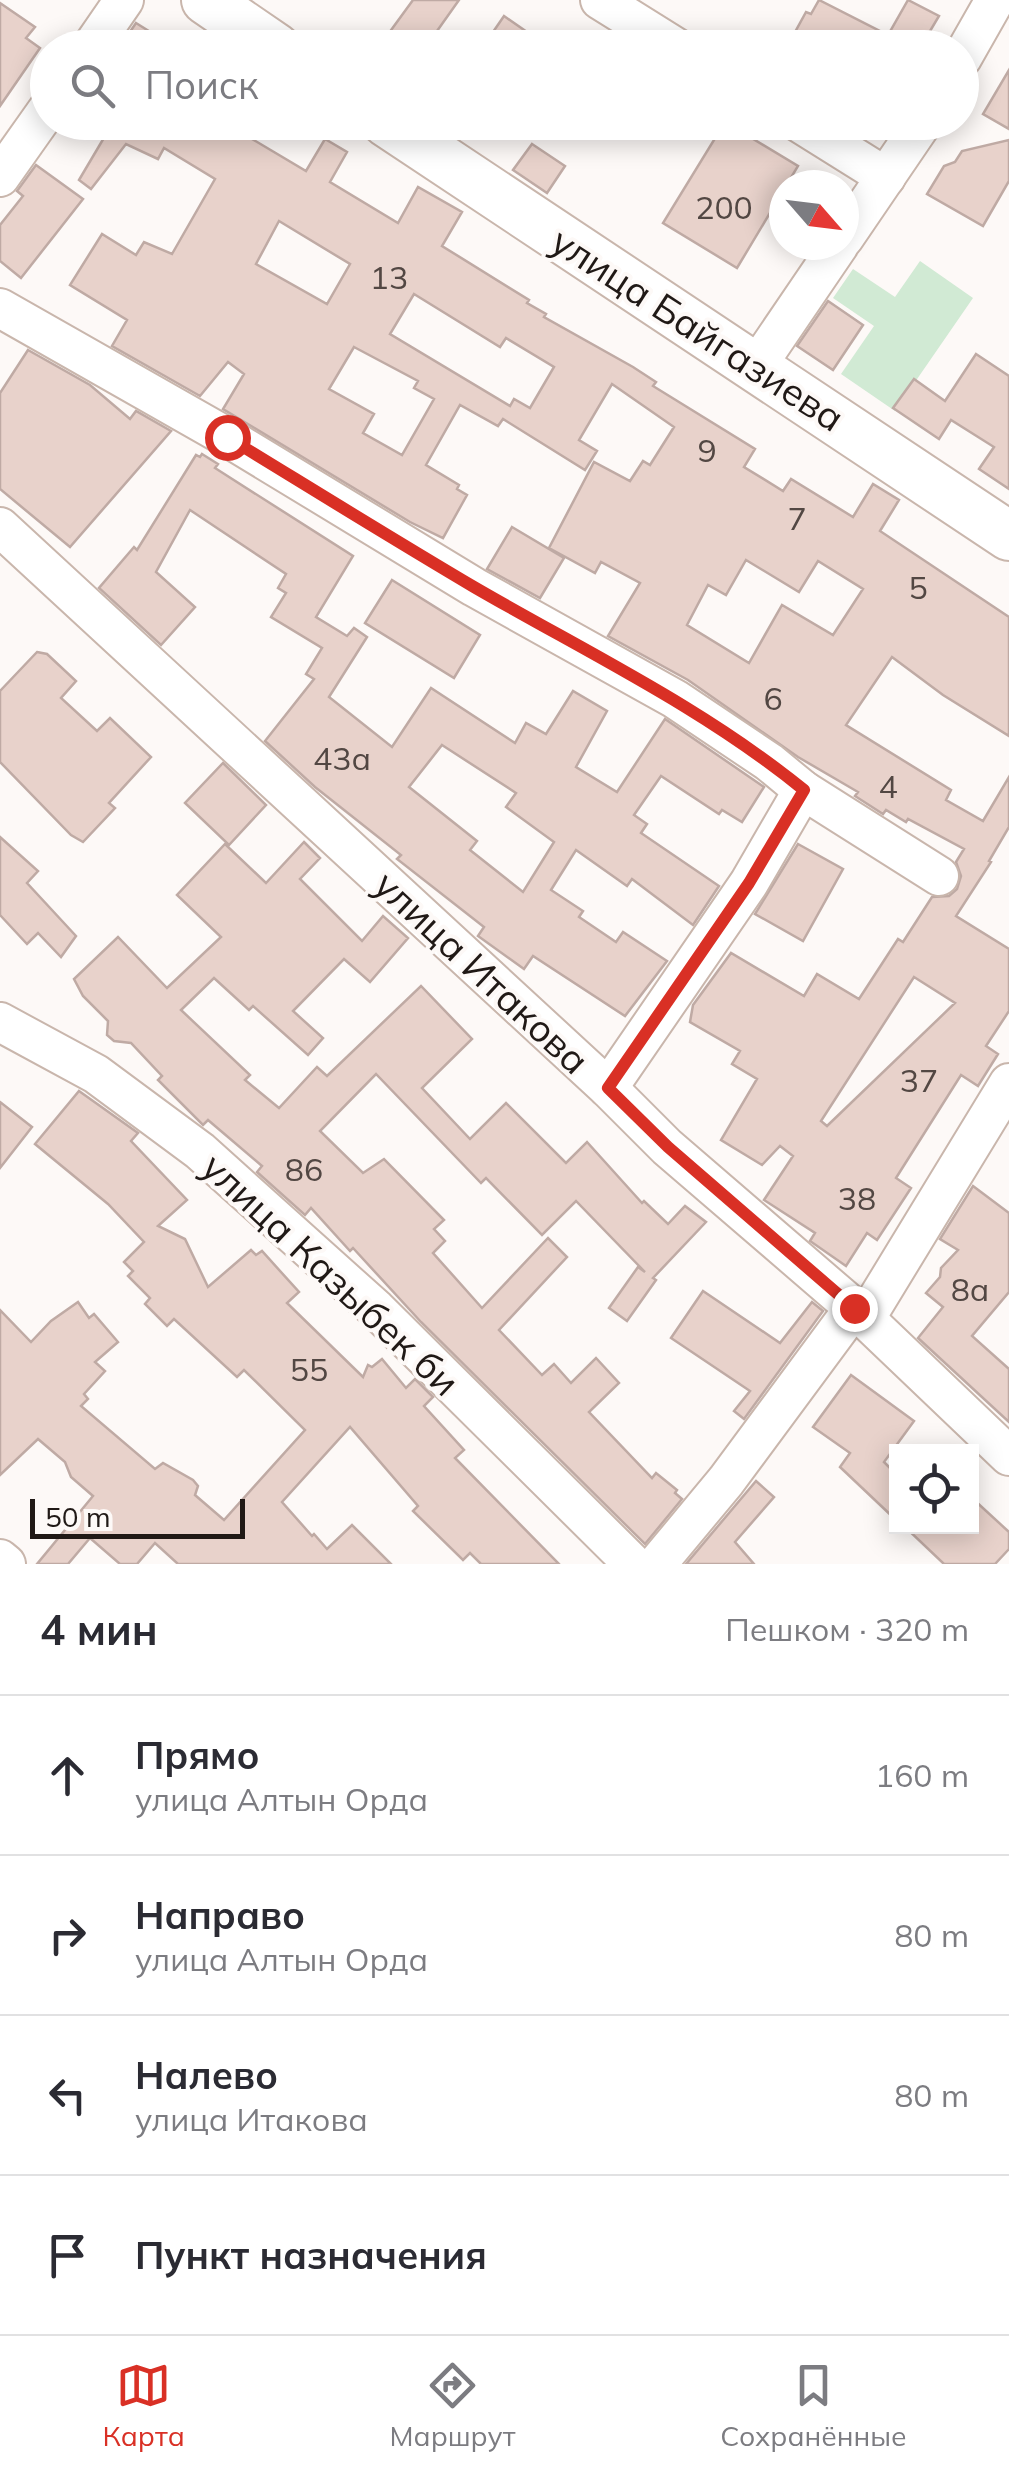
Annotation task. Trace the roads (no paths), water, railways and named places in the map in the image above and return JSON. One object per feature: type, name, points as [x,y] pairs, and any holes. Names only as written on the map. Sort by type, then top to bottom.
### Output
[{"type":"main road","points":[[206,0],[250,30]]},
{"type":"main road","name":"улица Байгазиева","points":[[413,140],[1008,532]]},
{"type":"street","points":[[103,30],[124,0]]},
{"type":"street","points":[[600,0],[648,30]]},
{"type":"street","points":[[978,30],[996,0]]},
{"type":"street","points":[[0,177],[30,134]]},
{"type":"street","points":[[827,140],[886,177]]},
{"type":"street","points":[[859,216],[911,140]]},
{"type":"street","points":[[756,366],[829,260]]},
{"type":"street","points":[[0,308],[227,437],[474,587],[676,698],[804,790],[939,876]]},
{"type":"street","name":"улица Итакова","points":[[0,527],[668,1147],[859,1314],[1009,1456]]},
{"type":"street","points":[[608,1088],[749,883],[804,790]]},
{"type":"street","name":"улица Казыбек би","points":[[0,1022],[96,1074],[200,1152],[376,1309],[638,1564]]},
{"type":"street","points":[[638,1564],[726,1482],[859,1314],[1009,1083]]}]
